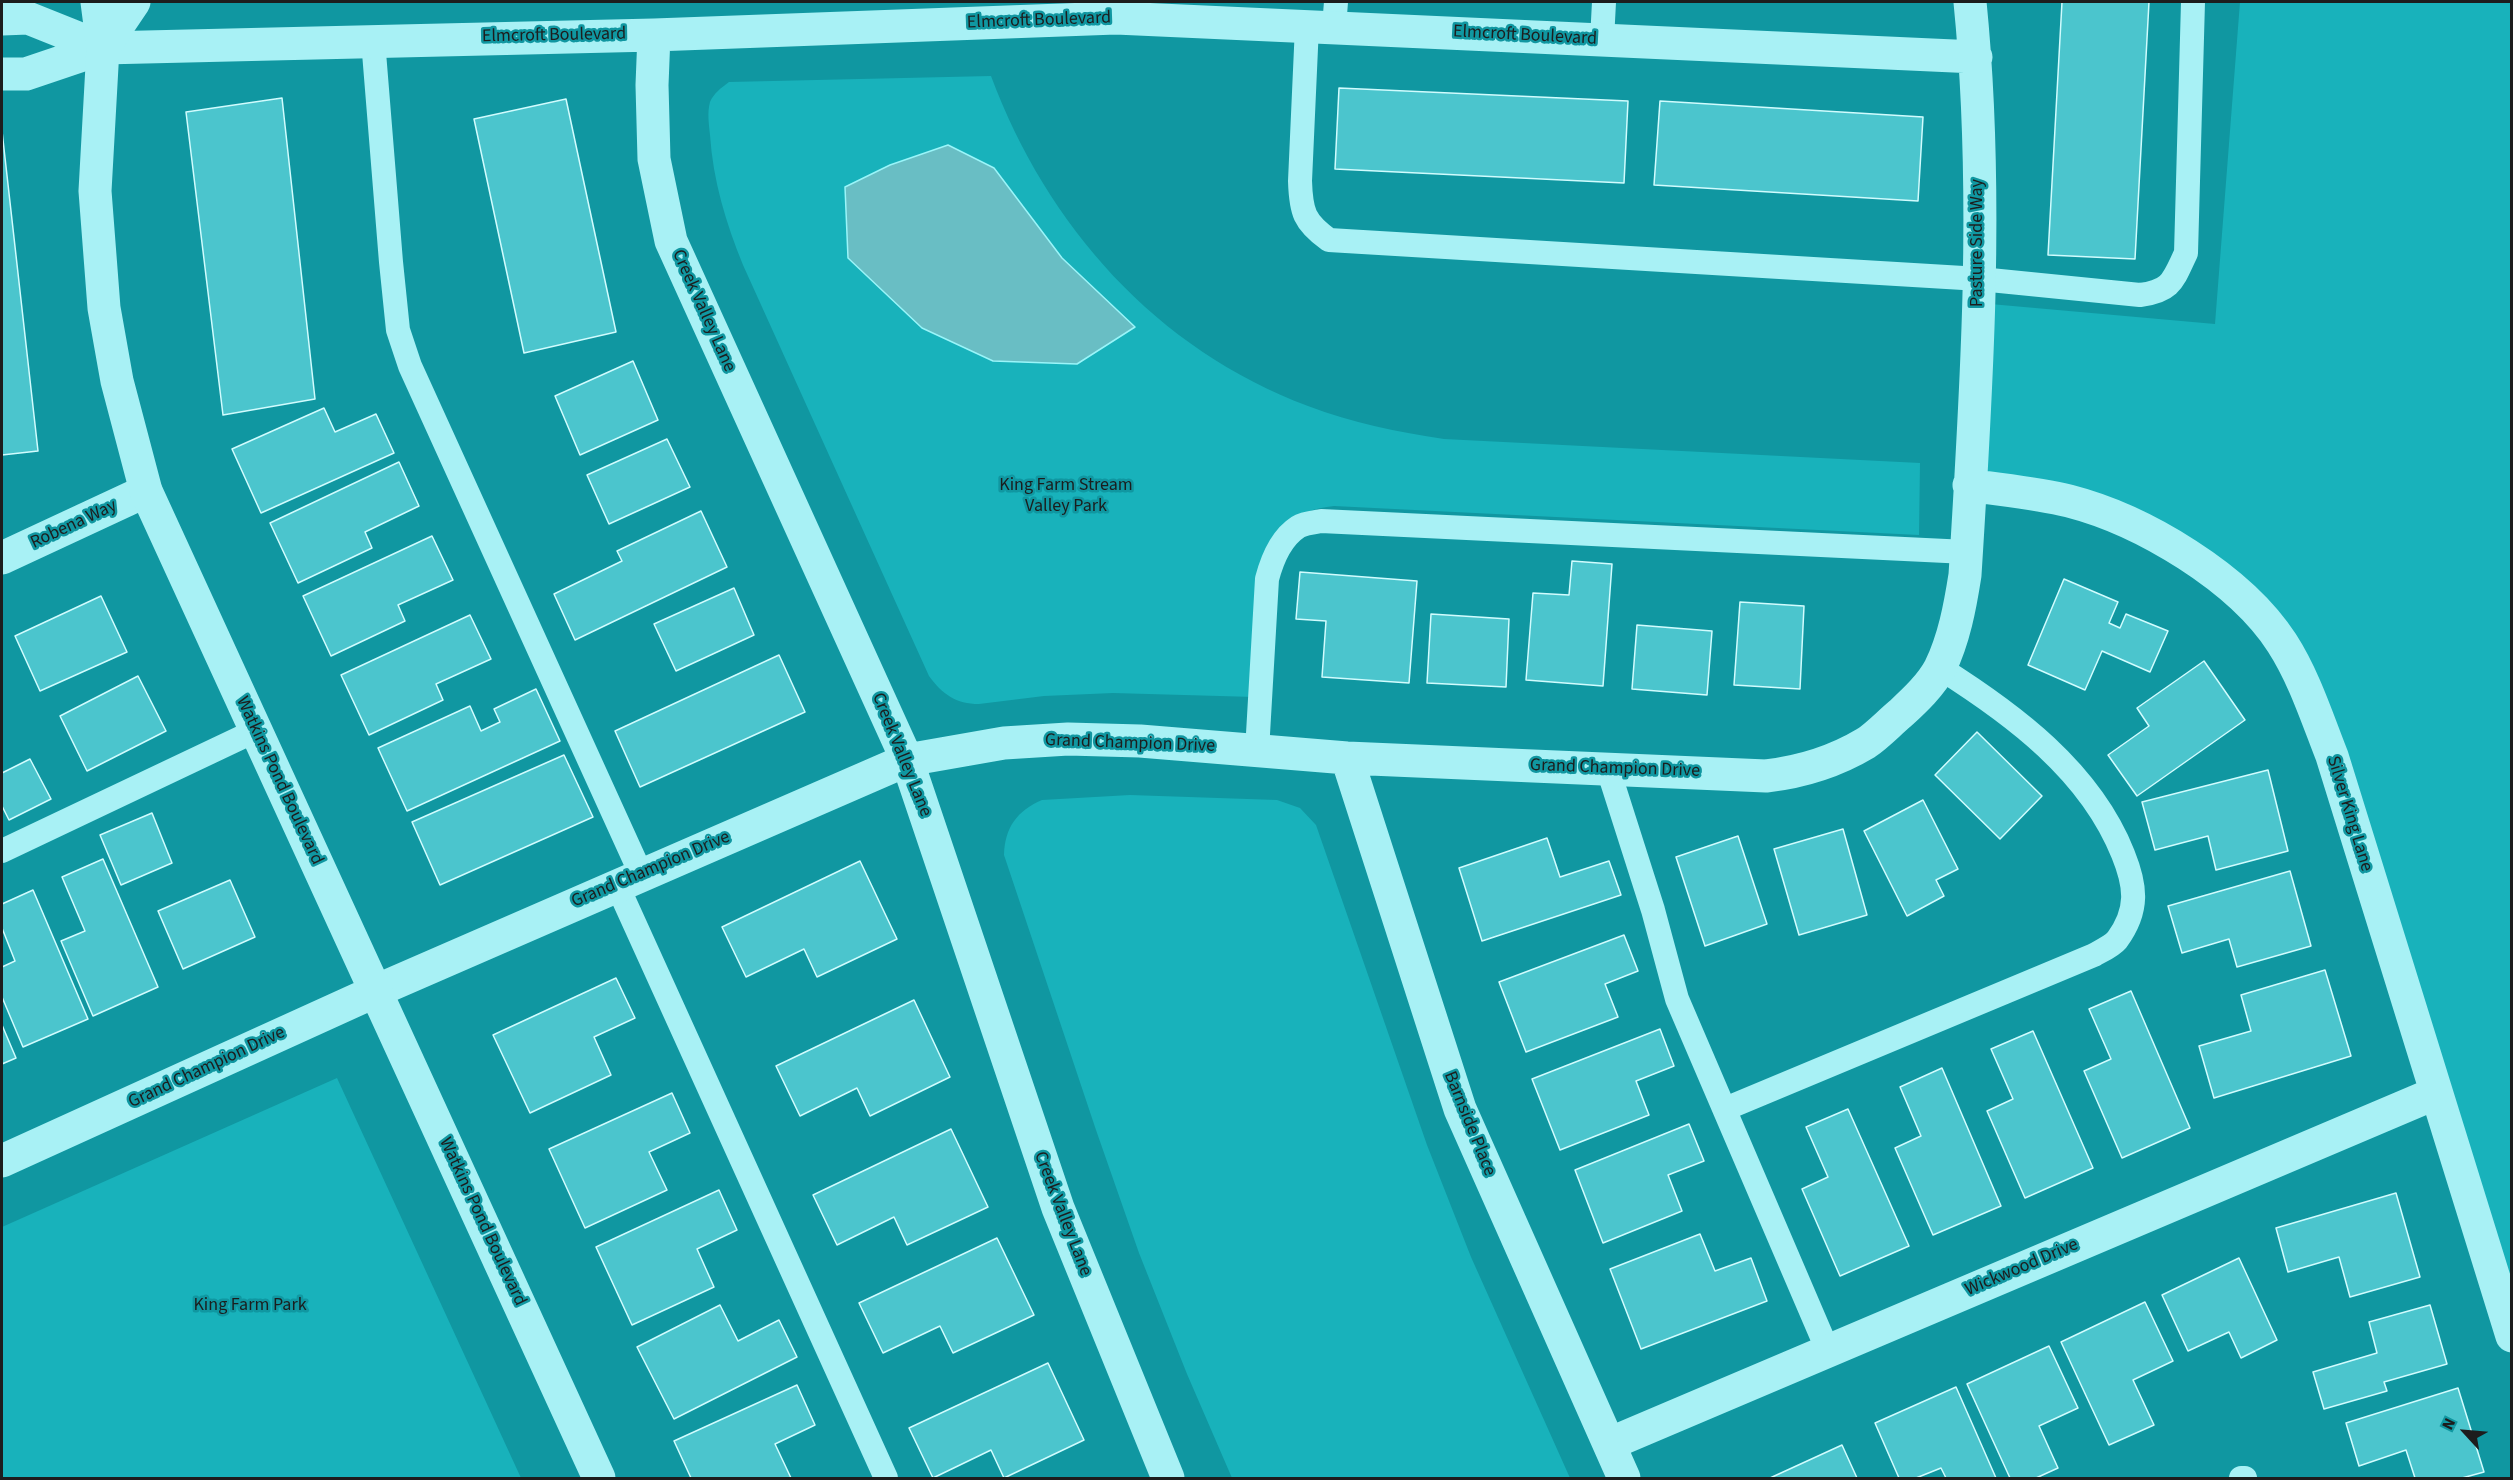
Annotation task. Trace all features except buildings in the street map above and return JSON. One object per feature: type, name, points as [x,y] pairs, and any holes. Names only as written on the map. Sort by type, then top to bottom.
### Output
[{"type":"street","name":"Watkins Pond Boulevard","points":[[97,2],[103,48],[95,191],[104,308],[117,381],[146,491],[599,1479]]},
{"type":"street","points":[[103,48],[134,2]]},
{"type":"street","name":"Pasture Side Way","points":[[1969,485],[1980,279],[1976,57],[1970,2]]},
{"type":"street","name":"Elmcroft Boulevard","points":[[2,74],[26,74],[103,48],[654,35],[1117,10],[1326,18],[1602,40],[1976,57]]},
{"type":"street","name":"Elmcroft Boulevard","points":[[2,19],[28,18],[103,48]]},
{"type":"street","name":"Creek Valley Lane","points":[[654,35],[652,85],[654,159],[671,240],[907,760],[1058,1208],[1168,1479]]},
{"type":"street","name":"Grand Champion Drive","points":[[2,1161],[376,991],[907,760],[1004,743],[1068,738],[1140,741],[1347,758],[1766,776],[1791,773],[1818,765],[1867,742],[1910,705],[1940,668],[1958,619],[1967,552],[1969,485]]},
{"type":"street","name":"Silver King Lane","points":[[1969,485],[2068,501],[2128,521],[2183,552],[2241,594],[2282,643],[2306,691],[2332,756],[2511,1336]]},
{"type":"street","name":"Robena Way","points":[[2,558],[146,491]]},
{"type":"street","name":"Barnside Place","points":[[1347,758],[1460,1109],[1624,1479]]},
{"type":"street","name":"Wickwood Drive","points":[[1609,1444],[2436,1093]]},
{"type":"lane","points":[[1602,40],[1604,2]]},
{"type":"lane","points":[[1326,18],[1300,181],[1301,206],[1311,226],[1329,240],[1980,279],[2140,295],[2159,292],[2174,279],[2186,253],[2193,2]]},
{"type":"lane","points":[[373,40],[398,330],[410,366],[886,1479]]},
{"type":"lane","points":[[1257,751],[1267,579],[1272,560],[1280,546],[1299,526],[1321,521],[1967,552]]},
{"type":"lane","points":[[1725,1109],[2094,955],[2116,941],[2132,911],[2134,889],[2129,868],[2113,828],[2088,790],[2040,741],[1992,701],[1940,668]]},
{"type":"lane","points":[[2,850],[256,730]]},
{"type":"lane","points":[[1608,769],[1653,910],[1677,999],[1828,1351]]},
{"type":"green space","points":[[2240,2],[2511,2],[2511,1336],[2306,691],[2183,552],[1969,485],[1979,303],[2215,324]]},
{"type":"green space","name":"King Farm Stream Valley Park","points":[[991,76],[1014,131],[1043,183],[1076,231],[1114,276],[1156,316],[1202,351],[1253,382],[1308,406],[1341,417],[1392,430],[1444,439],[1920,463],[1919,535],[1327,507],[1301,514],[1283,525],[1255,697],[1113,693],[1044,696],[979,704],[956,700],[944,693],[929,676],[743,265],[717,185],[709,110],[714,96],[729,82]]},
{"type":"green space","points":[[1130,795],[1277,800],[1300,808],[1316,825],[1427,1145],[1471,1257],[1570,1478],[1232,1478],[1187,1374],[1139,1253],[1004,855],[1010,828],[1019,815],[1033,804],[1042,800]]},
{"type":"green space","name":"King Farm Park","points":[[337,1078],[521,1478],[2,1478],[2,1227]]},
{"type":"shaded area","points":[[948,145],[994,168],[1062,258],[1135,327],[1077,364],[993,361],[922,328],[848,258],[845,187],[890,165]]}]
